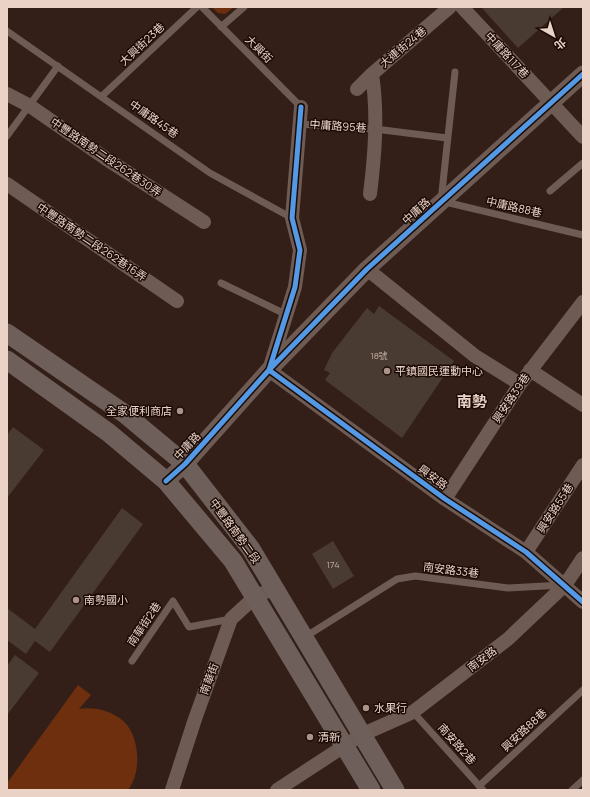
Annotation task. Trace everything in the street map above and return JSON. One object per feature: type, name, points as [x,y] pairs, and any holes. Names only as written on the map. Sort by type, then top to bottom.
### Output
[{"type":"main road","name":"中豐路南勢二段","points":[[7,333],[125,414],[184,464],[251,549],[395,790]]},
{"type":"main road","name":"中豐路南勢二段","points":[[7,360],[109,433],[166,481],[233,561],[371,790]]},
{"type":"street","name":"大連街24巷","points":[[357,89],[372,74],[450,7]]},
{"type":"street","name":"中庸路117巷","points":[[462,7],[583,137]]},
{"type":"street","name":"中庸路95巷","points":[[370,194],[374,166],[376,103],[372,74]]},
{"type":"street","name":"中庸路","points":[[166,481],[184,464],[269,370],[367,269],[583,74]]},
{"type":"street","name":"中豐路南勢二段262巷30弄","points":[[7,94],[30,106],[105,158],[204,222]]},
{"type":"street","name":"中庸路","points":[[269,370],[285,314],[295,287],[300,250],[292,218],[301,107]]},
{"type":"street","name":"中豐路南勢二段262巷16弄","points":[[7,184],[177,300]]},
{"type":"street","points":[[367,269],[475,356],[520,384]]},
{"type":"street","name":"興安路39巷","points":[[445,499],[520,384],[583,302]]},
{"type":"street","name":"興安路","points":[[269,370],[445,499],[526,552],[565,584],[583,602]]},
{"type":"street","points":[[530,370],[583,406]]},
{"type":"street","name":"興安路55巷","points":[[526,552],[583,465]]},
{"type":"street","name":"南安路","points":[[277,790],[345,747],[361,735],[413,712],[508,639],[565,584],[583,558]]},
{"type":"street","name":"南華街","points":[[177,786],[231,619],[255,597],[274,588]]},
{"type":"lane","name":"大興街23巷","points":[[102,96],[197,7]]},
{"type":"lane","name":"大興街","points":[[202,7],[301,107]]},
{"type":"lane","points":[[221,27],[244,7]]},
{"type":"lane","name":"中庸路45巷","points":[[7,31],[210,173],[292,218]]},
{"type":"lane","points":[[7,136],[58,66]]},
{"type":"lane","points":[[441,201],[455,72]]},
{"type":"lane","name":"中庸路95巷","points":[[300,124],[375,129],[447,138]]},
{"type":"lane","points":[[550,191],[583,163]]},
{"type":"lane","name":"中庸路88巷","points":[[441,201],[583,235]]},
{"type":"lane","points":[[221,283],[285,314]]},
{"type":"lane","name":"南安路33巷","points":[[303,638],[397,579],[415,576],[508,588],[565,584]]},
{"type":"lane","name":"南華街2巷","points":[[132,661],[173,601],[189,627],[231,619]]},
{"type":"lane","name":"興安路88巷","points":[[481,788],[583,690]]},
{"type":"lane","name":"南安路2巷","points":[[413,712],[481,788]]},
{"type":"lane","points":[[572,790],[583,780]]},
{"type":"shaded area","points":[[212,7],[234,7],[225,14],[218,13]]},
{"type":"shaded area","points":[[78,685],[91,695],[79,709],[92,708],[112,713],[123,720],[131,732],[136,749],[137,766],[132,783],[128,790],[7,790],[7,783]]},
{"type":"building","points":[[481,7],[564,7],[518,48]]},
{"type":"building","name":"平鎮國民運動中心","points":[[379,306],[454,361],[402,438],[325,380],[330,373],[324,370],[332,353],[367,308],[374,314]]},
{"type":"building","points":[[13,427],[44,450],[7,498],[7,435]]},
{"type":"building","points":[[122,508],[143,524],[50,652],[35,641],[26,654],[7,640],[7,608],[35,629]]},
{"type":"building","points":[[333,541],[354,576],[333,589],[312,554]]},
{"type":"building","points":[[15,655],[39,673],[7,715],[7,666]]},
{"type":"cycle path","points":[[166,481],[185,464],[269,370],[367,269],[583,74]]},
{"type":"cycle path","points":[[301,107],[292,218],[300,250],[295,287],[269,370],[445,499],[526,552],[583,602]]},
{"type":"place","name":"平鎮國民運動中心","points":[[387,371]]},
{"type":"place","name":"全家便利商店","points":[[180,411]]},
{"type":"place","name":"南勢國小","points":[[76,600]]},
{"type":"place","name":"水果行","points":[[366,708]]},
{"type":"place","name":"清新","points":[[310,737]]},
{"type":"district","name":"南勢","points":[[472,402]]}]
